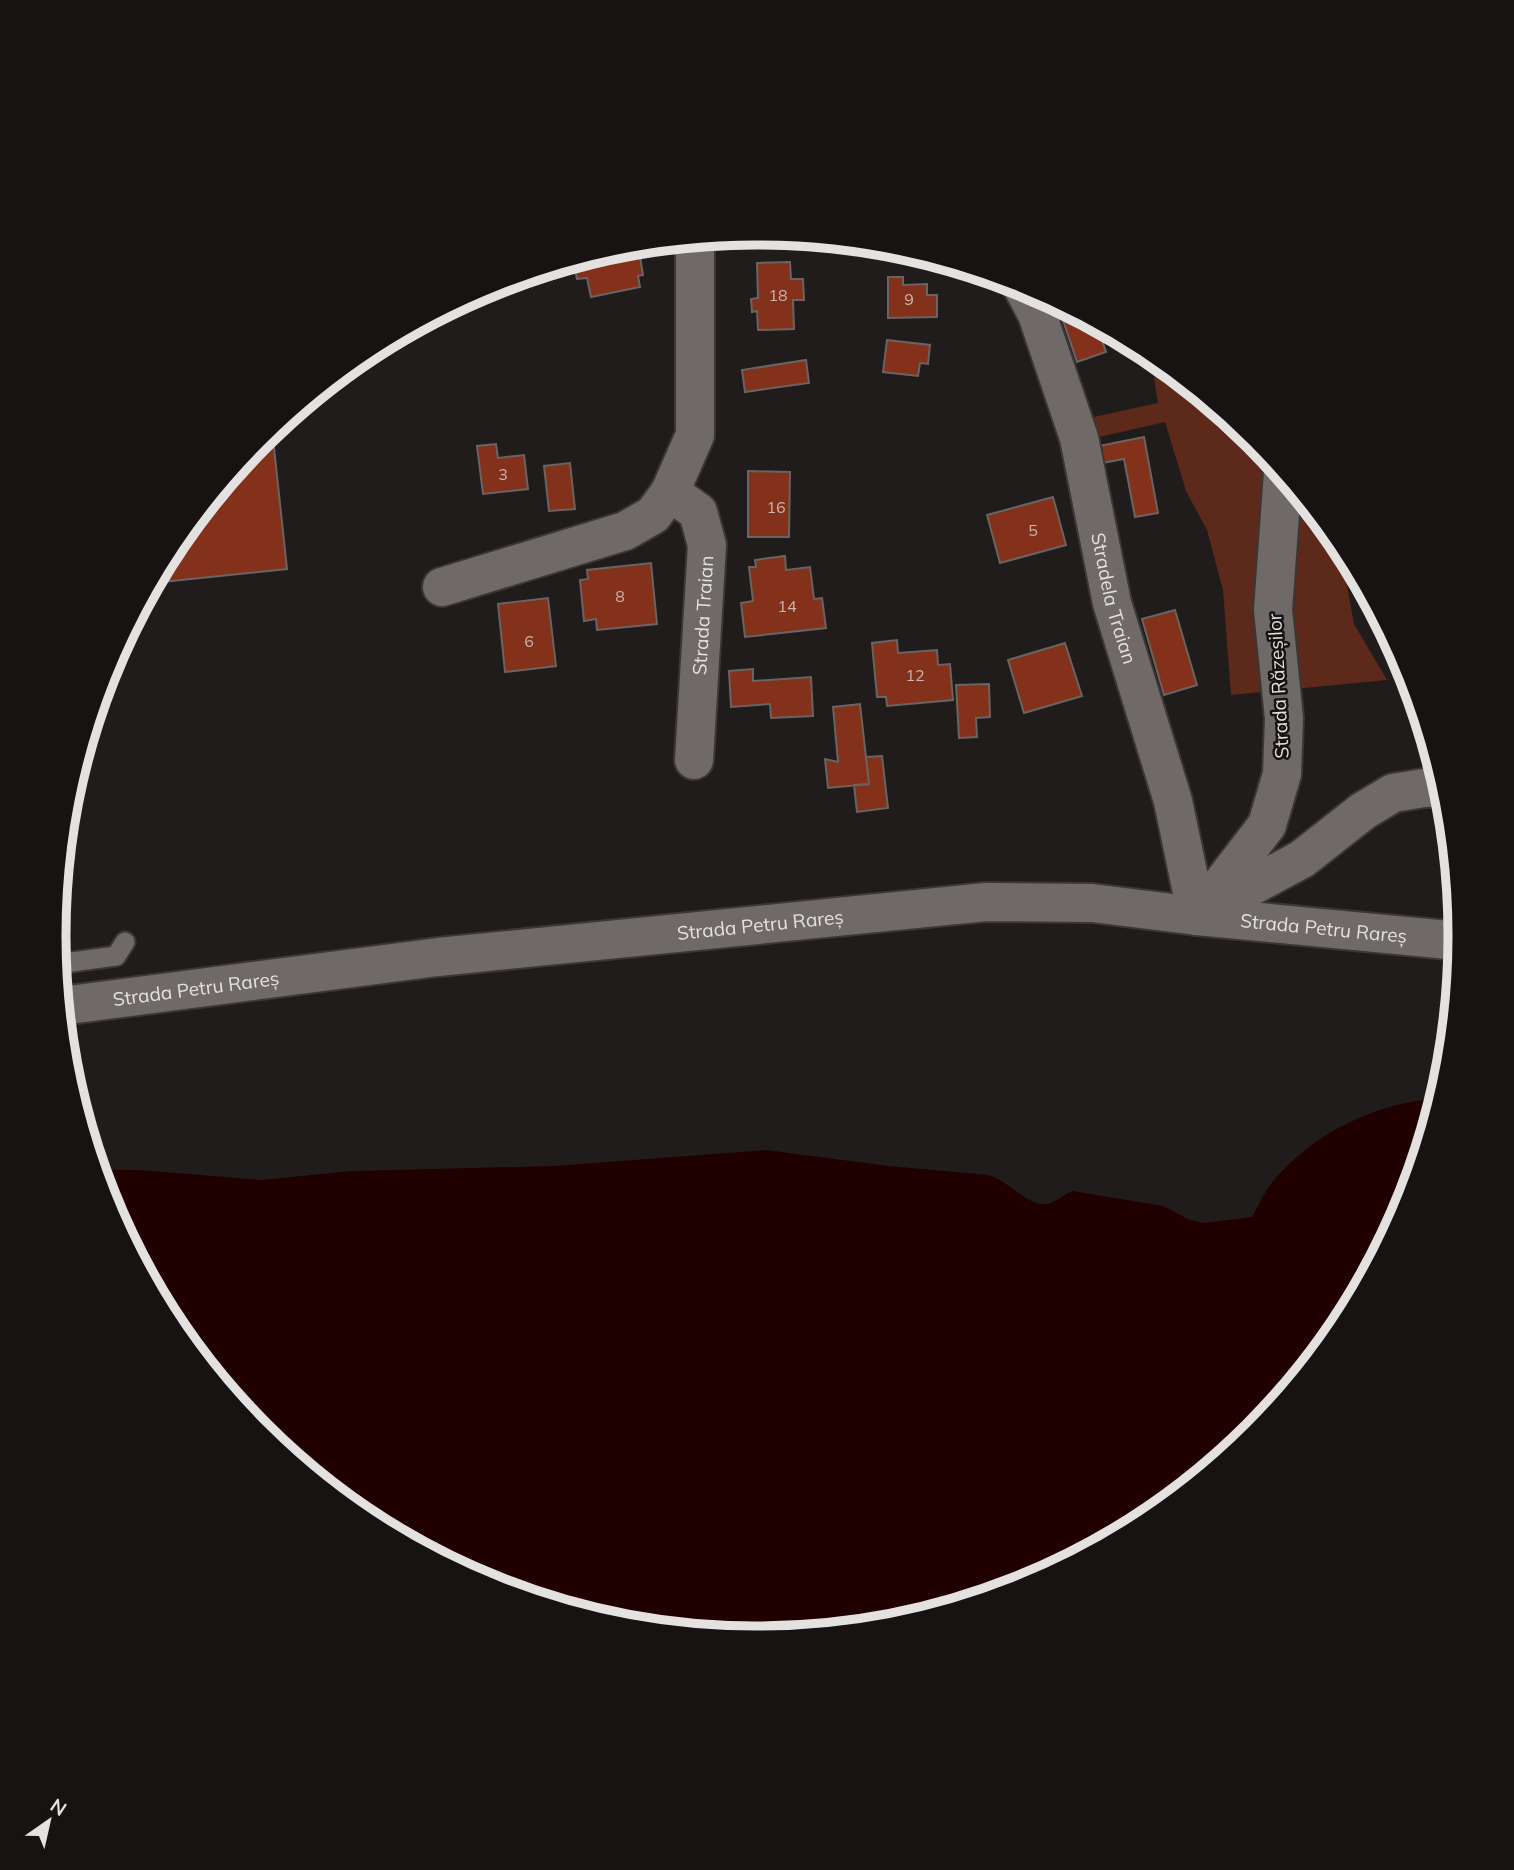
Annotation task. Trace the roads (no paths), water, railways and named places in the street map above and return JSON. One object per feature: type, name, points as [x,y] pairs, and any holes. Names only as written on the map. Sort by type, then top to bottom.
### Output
[{"type":"street","points":[[442,587],[625,531],[653,514],[670,492],[695,435],[695,248]]},
{"type":"street","name":"Stradela Traian","points":[[1030,301],[1037,314],[1079,438],[1112,603],[1173,801],[1197,916]]},
{"type":"street","name":"Strada Răzeșilor","points":[[1197,916],[1267,825],[1282,775],[1284,718],[1273,610],[1282,487]]},
{"type":"street","name":"Strada Traian","points":[[670,492],[698,512],[707,545],[694,760]]},
{"type":"street","points":[[1197,916],[1302,859],[1363,811],[1393,793],[1431,788]]},
{"type":"street","name":"Strada Petru Rareș","points":[[70,1005],[438,957],[986,902],[1092,903],[1448,940]]},
{"type":"lane","points":[[67,963],[116,956],[125,942]]}]
